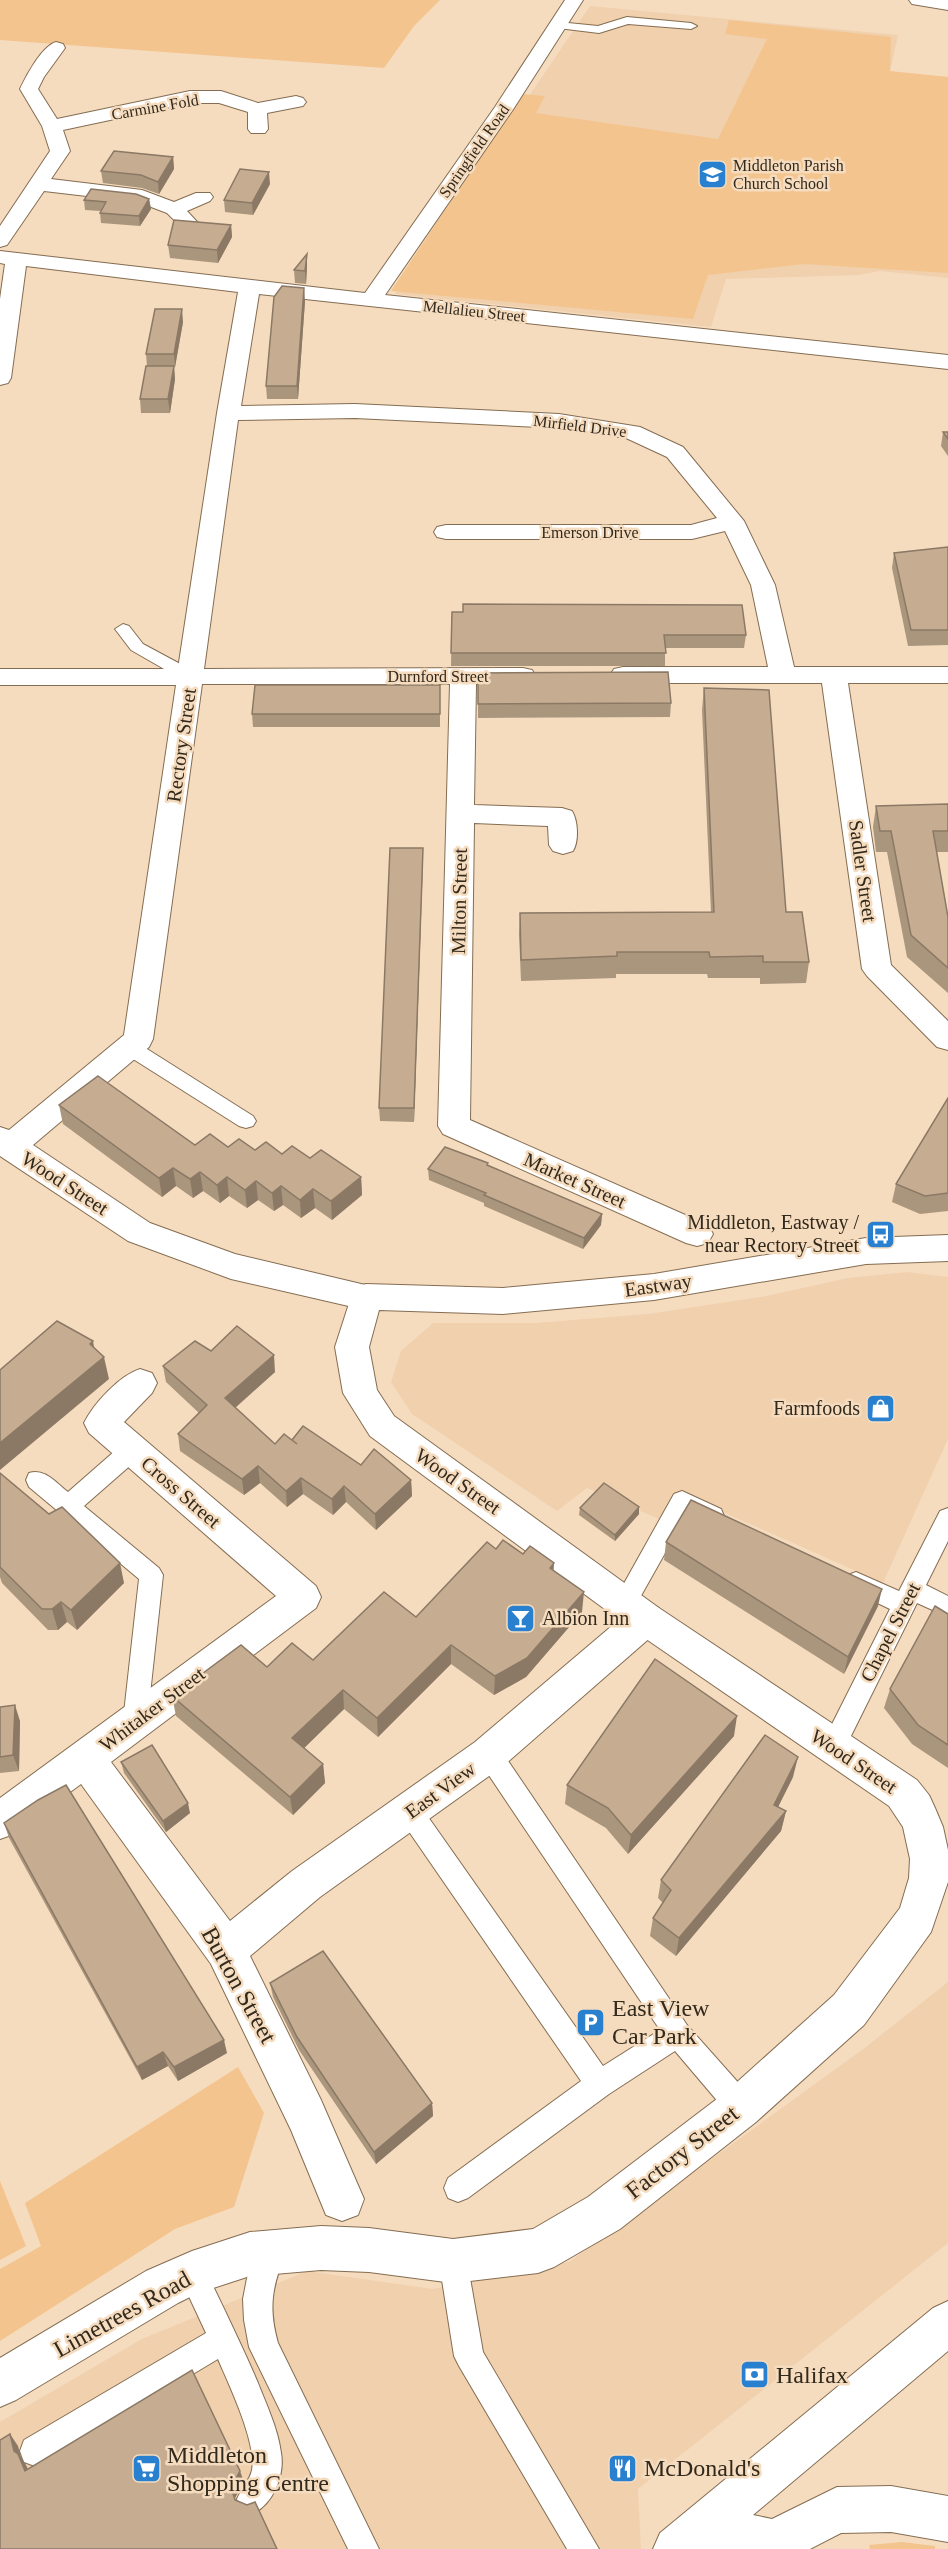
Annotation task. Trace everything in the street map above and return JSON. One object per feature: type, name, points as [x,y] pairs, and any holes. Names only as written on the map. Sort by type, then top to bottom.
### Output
[{"type":"street","name":"Springfield Road","points":[[371,300],[504,108],[574,0]]},
{"type":"street","points":[[918,0],[948,4]]},
{"type":"street","points":[[0,241],[60,150],[52,126],[29,89],[43,76],[56,48]]},
{"type":"street","name":"Carmine Fold","points":[[52,126],[190,97],[221,97],[257,109],[296,102]]},
{"type":"street","points":[[257,109],[258,129]]},
{"type":"street","points":[[38,184],[142,196],[174,209],[190,225]]},
{"type":"street","points":[[174,209],[203,197]]},
{"type":"street","points":[[0,378],[8,258]]},
{"type":"street","name":"Mellalieu Street","points":[[8,258],[250,287],[948,362]]},
{"type":"street","name":"Rectory Street","points":[[5,1143],[138,1040],[228,413],[250,287]]},
{"type":"street","name":"Mirfield Drive","points":[[228,413],[355,411],[559,421],[632,432],[675,452],[732,521],[762,585],[783,675]]},
{"type":"street","name":"Emerson Drive","points":[[446,532],[692,532],[732,521]]},
{"type":"street","points":[[594,675],[948,675]]},
{"type":"street","name":"Sadler Street","points":[[834,675],[866,816],[878,969],[948,1039]]},
{"type":"street","name":"Milton Street","points":[[454,1126],[464,676]]},
{"type":"street","name":"Durnford Street","points":[[0,677],[546,676]]},
{"type":"street","points":[[460,814],[562,817],[563,845]]},
{"type":"street","name":"Market Street","points":[[454,1126],[697,1234]]},
{"type":"street","name":"Wood Street","points":[[5,1143],[139,1232],[231,1266],[366,1297],[351,1347],[360,1393],[382,1426],[635,1611],[903,1793],[915,1808],[939,1862]]},
{"type":"street","name":"Eastway","points":[[366,1297],[503,1301],[654,1287],[866,1251],[948,1248]]},
{"type":"street","name":"Cross Street","points":[[140,1383],[101,1423],[303,1597]]},
{"type":"street","name":"Whitaker Street","points":[[0,1821],[303,1597]]},
{"type":"street","name":"East View","points":[[226,1950],[306,1884],[489,1754],[635,1611]]},
{"type":"street","name":"Burton Street","points":[[86,1759],[226,1950],[306,2115],[342,2199]]},
{"type":"street","name":"Factory Street","points":[[321,2248],[369,2250],[453,2261],[538,2251],[604,2213],[741,2107],[849,2010],[917,1918],[939,1862]]},
{"type":"street","name":"Limetrees Road","points":[[0,2384],[154,2292],[192,2273],[250,2254],[321,2248]]},
{"type":"street","points":[[691,2537],[948,2323]]},
{"type":"street","points":[[691,2537],[774,2543],[837,2510],[891,2509],[948,2520]]},
{"type":"lane","points":[[558,25],[599,30],[627,20],[691,26]]},
{"type":"lane","points":[[123,629],[137,647],[191,676]]},
{"type":"lane","points":[[129,1047],[246,1121]]},
{"type":"lane","points":[[68,1506],[132,1450]]},
{"type":"lane","points":[[37,1480],[151,1575],[135,1722]]},
{"type":"lane","points":[[635,1611],[682,1501],[735,1526]]},
{"type":"lane","name":"Chapel Street","points":[[833,1746],[948,1518]]},
{"type":"lane","points":[[841,1575],[908,1597],[948,1607]]},
{"type":"lane","points":[[489,1754],[678,2034],[741,2107]]},
{"type":"lane","points":[[410,1812],[599,2084]]},
{"type":"lane","points":[[458,2188],[599,2084],[678,2034]]},
{"type":"lane","points":[[272,2252],[259,2281],[256,2316],[264,2347],[364,2549]]},
{"type":"lane","points":[[453,2261],[469,2356],[584,2549]]},
{"type":"lane","points":[[192,2273],[253,2409],[265,2446],[267,2470],[252,2499]]},
{"type":"lane","points":[[35,2451],[222,2340]]},
{"type":"shaded area","points":[[0,0],[440,0],[414,26],[384,68],[0,40]]},
{"type":"shaded area","name":"Middleton Parish Church School","points":[[590,6],[898,35],[890,72],[948,77],[948,278],[880,271],[859,275],[726,279],[711,327],[395,294]]},
{"type":"shaded area","name":"Middleton Parish Church School","points":[[729,20],[891,37],[890,71],[948,77],[948,273],[804,264],[708,275],[693,319],[391,291],[522,94],[545,96],[536,113],[718,139],[767,39],[725,34]]},
{"type":"shaded area","points":[[907,1272],[948,1277],[948,1439],[883,1583],[680,1493],[659,1519],[587,1488],[557,1511],[412,1414],[391,1382],[401,1351],[433,1323],[536,1323],[648,1314],[767,1296],[848,1278]]},
{"type":"shaded area","points":[[948,1982],[948,2243],[638,2489],[641,2549],[0,2549],[0,2422],[142,2339],[307,2271],[433,2289],[569,2262],[862,2050]]},
{"type":"shaded area","points":[[238,2067],[264,2113],[234,2207],[175,2229],[0,2341],[0,2269],[41,2246],[25,2203]]},
{"type":"shaded area","points":[[0,2181],[26,2246],[0,2260]]},
{"type":"shaded area","points":[[902,2542],[935,2546],[935,2549],[870,2549],[869,2545]]},
{"type":"building","points":[[114,151],[173,157],[158,182],[141,175],[101,171]]},
{"type":"building","points":[[240,169],[269,172],[252,203],[224,200]]},
{"type":"building","points":[[91,189],[136,194],[149,199],[139,216],[100,213],[106,202],[84,200]]},
{"type":"building","points":[[174,220],[231,225],[217,250],[168,245]]},
{"type":"building","points":[[307,254],[305,271],[294,270]]},
{"type":"building","points":[[282,286],[304,288],[297,386],[266,386],[274,297]]},
{"type":"building","points":[[155,309],[182,309],[174,354],[146,354]]},
{"type":"building","points":[[146,366],[174,366],[168,399],[140,399]]},
{"type":"building","points":[[948,547],[948,630],[911,630],[894,553]]},
{"type":"building","points":[[463,604],[742,605],[746,635],[664,635],[666,653],[451,653],[452,612],[463,612]]},
{"type":"building","points":[[668,672],[671,703],[478,704],[478,673]]},
{"type":"building","points":[[255,685],[440,685],[440,714],[252,714]]},
{"type":"building","points":[[704,688],[769,690],[786,912],[802,912],[809,962],[763,962],[763,956],[710,957],[709,952],[617,952],[617,956],[521,960],[520,913],[714,912]]},
{"type":"building","points":[[948,804],[948,831],[933,831],[948,917],[948,968],[911,935],[891,831],[880,831],[876,806]]},
{"type":"building","points":[[390,848],[423,848],[414,1108],[379,1108]]},
{"type":"building","points":[[98,1076],[195,1145],[210,1134],[228,1147],[239,1139],[255,1150],[266,1142],[282,1154],[292,1146],[310,1158],[321,1150],[361,1177],[331,1201],[313,1189],[300,1200],[281,1186],[272,1193],[256,1181],[245,1190],[227,1177],[217,1185],[200,1172],[190,1179],[173,1168],[159,1178],[59,1105]]},
{"type":"building","points":[[948,1098],[948,1193],[925,1196],[896,1184]]},
{"type":"building","points":[[445,1147],[488,1163],[487,1165],[602,1214],[584,1238],[428,1169]]},
{"type":"building","points":[[57,1321],[93,1341],[90,1344],[104,1357],[0,1443],[0,1370]]},
{"type":"building","points":[[237,1326],[274,1355],[225,1398],[275,1444],[284,1434],[297,1444],[292,1440],[303,1426],[361,1465],[374,1449],[411,1480],[375,1514],[344,1486],[332,1499],[301,1478],[286,1491],[258,1466],[242,1479],[178,1434],[207,1405],[163,1366],[195,1341],[211,1351]]},
{"type":"building","points":[[0,1473],[49,1514],[62,1507],[120,1563],[71,1610],[61,1602],[52,1609],[42,1609],[0,1567]]},
{"type":"building","points":[[604,1483],[639,1507],[615,1535],[580,1508]]},
{"type":"building","points":[[691,1500],[882,1589],[848,1657],[666,1542]]},
{"type":"building","points":[[503,1540],[523,1554],[530,1546],[554,1563],[550,1568],[584,1592],[527,1658],[495,1676],[451,1645],[377,1718],[343,1690],[292,1738],[323,1764],[290,1797],[172,1696],[241,1645],[267,1667],[292,1643],[313,1660],[384,1592],[416,1617],[487,1542],[496,1549]]},
{"type":"building","points":[[935,1606],[948,1614],[948,1745],[918,1725],[890,1689]]},
{"type":"building","points":[[655,1659],[737,1716],[631,1835],[608,1808],[567,1785]]},
{"type":"building","points":[[15,1705],[13,1755],[0,1757],[0,1707]]},
{"type":"building","points":[[765,1735],[798,1757],[774,1805],[786,1811],[679,1938],[653,1918],[671,1890],[661,1880]]},
{"type":"building","points":[[152,1745],[188,1803],[163,1821],[121,1762]]},
{"type":"building","points":[[66,1785],[224,2040],[174,2067],[163,2052],[137,2067],[4,1823],[38,1800]]},
{"type":"building","points":[[323,1951],[432,2103],[374,2152],[297,2037],[270,1983]]},
{"type":"building","name":"Middleton Shopping Centre","points":[[192,2370],[240,2471],[231,2487],[235,2500],[247,2505],[255,2502],[277,2549],[0,2549],[0,2440],[10,2434],[14,2451],[18,2454],[25,2471]]},
{"type":"place","name":"Middleton Parish Church School","points":[[712,174]]},
{"type":"place","name":"Middleton, Eastway / near Rectory Street","points":[[880,1234]]},
{"type":"place","name":"Farmfoods","points":[[881,1408]]},
{"type":"place","name":"Albion Inn","points":[[521,1618]]},
{"type":"place","name":"East View Car Park","points":[[591,2022]]},
{"type":"place","name":"Halifax","points":[[755,2375]]},
{"type":"place","name":"McDonald's","points":[[623,2468]]},
{"type":"place","name":"Middleton Shopping Centre","points":[[146,2469]]}]
